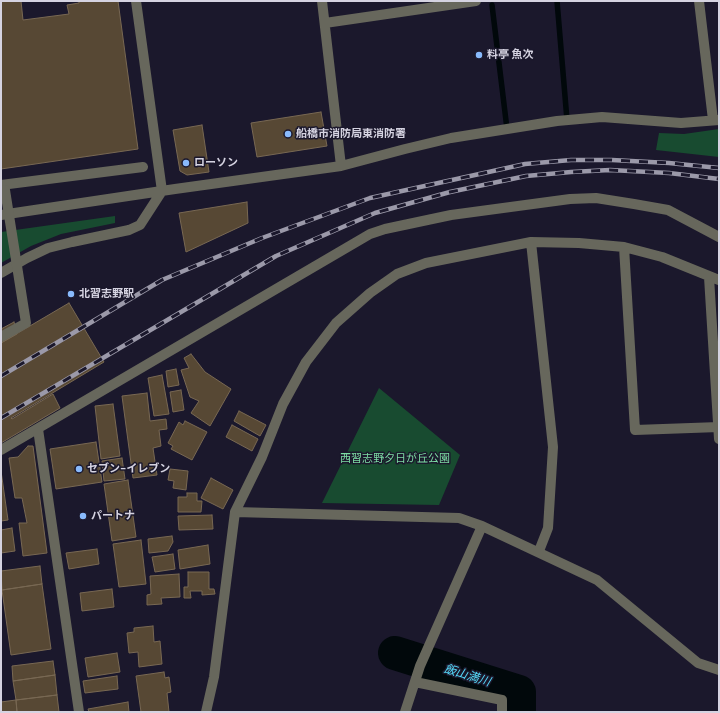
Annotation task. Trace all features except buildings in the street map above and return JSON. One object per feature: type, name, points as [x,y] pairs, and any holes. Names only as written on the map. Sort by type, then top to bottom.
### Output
[{"type":"street","points":[[1,273],[26,258],[48,248],[129,230],[140,225],[162,191],[136,1]]},
{"type":"street","points":[[322,1],[341,166]]},
{"type":"street","points":[[325,22],[476,1]]},
{"type":"street","points":[[1,215],[341,166],[405,148],[451,138],[557,121],[602,116],[681,123],[716,120],[699,1]]},
{"type":"street","points":[[1,337],[26,323],[3,187],[143,167]]},
{"type":"street","points":[[1,450],[370,234],[386,229],[451,215],[570,199],[596,198],[668,210],[719,237]]},
{"type":"street","points":[[531,242],[553,446],[548,528],[539,551]]},
{"type":"street","points":[[206,712],[214,677],[235,512],[262,457],[283,404],[306,362],[336,323],[370,293],[397,274],[426,263],[531,242],[579,243],[624,247],[662,257],[719,280]]},
{"type":"street","points":[[624,247],[635,430],[719,427]]},
{"type":"street","points":[[709,277],[719,439]]},
{"type":"street","points":[[38,429],[79,712]]},
{"type":"street","points":[[235,512],[459,518],[482,526],[539,551],[597,580],[698,663],[719,670]]},
{"type":"street","points":[[405,712],[425,653],[482,526]]},
{"type":"street","points":[[415,682],[502,700],[502,712]]},
{"type":"green space","points":[[719,129],[719,157],[656,150],[659,133],[684,134]]},
{"type":"green space","points":[[115,216],[115,223],[61,234],[31,246],[1,263],[1,232]]},
{"type":"green space","name":"西習志野夕日が丘公園","points":[[379,388],[460,455],[439,505],[322,503]]},
{"type":"waterway","points":[[557,1],[567,120]]},
{"type":"waterway","points":[[492,5],[507,129]]},
{"type":"waterway","name":"飯山満川","points":[[395,653],[519,692],[519,712]]},
{"type":"railway","points":[[1,376],[162,280],[262,238],[370,198],[525,164],[571,160],[612,160],[669,163],[719,168]]},
{"type":"railway","points":[[1,418],[276,256],[375,213],[450,192],[526,176],[610,170],[669,173],[719,179]]},
{"type":"place","name":"料亭 魚次","points":[[479,55]]},
{"type":"place","name":"船橋市消防局東消防署","points":[[288,134]]},
{"type":"place","name":"ローソン","points":[[186,163]]},
{"type":"place","name":"北習志野駅","points":[[71,294]]},
{"type":"place","name":"セブン-イレブン","points":[[79,469]]},
{"type":"place","name":"パートナ","points":[[83,516]]}]
